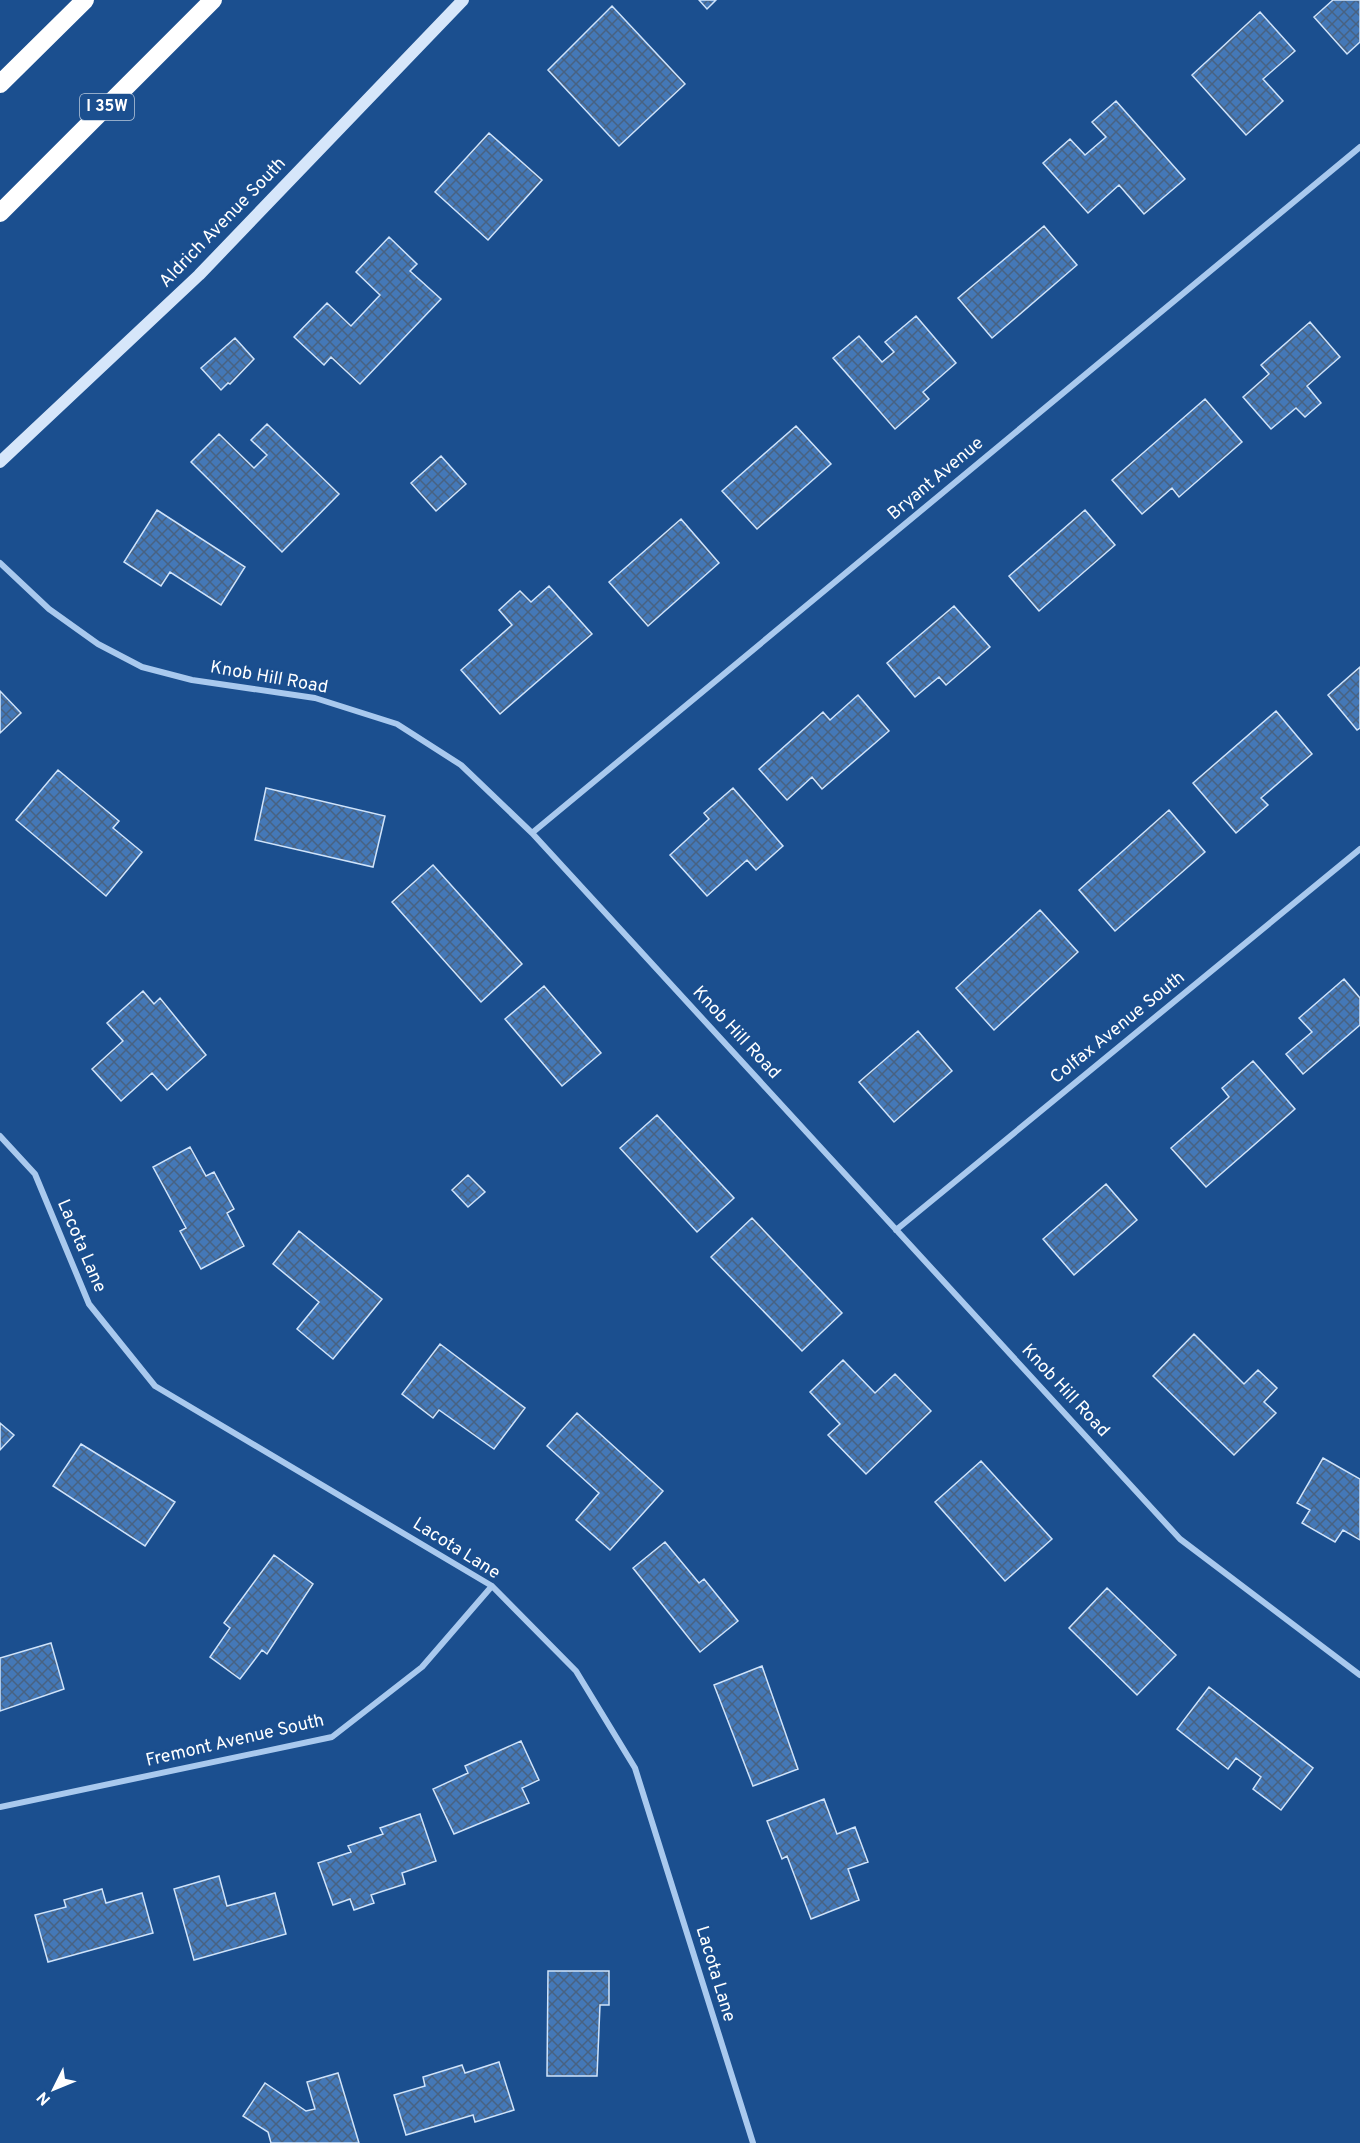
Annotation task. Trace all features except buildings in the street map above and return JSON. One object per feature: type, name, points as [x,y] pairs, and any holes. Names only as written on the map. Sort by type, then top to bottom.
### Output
[{"type":"highway","points":[[0,84],[85,0]]},
{"type":"highway","name":"I 35W","points":[[0,213],[213,0]]},
{"type":"street","name":"Aldrich Avenue South","points":[[0,462],[199,275],[463,0]]},
{"type":"street","name":"Bryant Avenue","points":[[532,833],[1360,147]]},
{"type":"street","name":"Knob Hill Road","points":[[0,563],[49,609],[98,644],[142,667],[192,680],[315,698],[397,724],[461,765],[532,833],[1180,1539],[1360,1675]]},
{"type":"street","name":"Colfax Avenue South","points":[[896,1230],[1360,849]]},
{"type":"street","name":"Lacota Lane","points":[[0,1136],[34,1174],[88,1304],[155,1386],[492,1586],[576,1671],[635,1768],[753,2143]]},
{"type":"street","name":"Fremont Avenue South","points":[[0,1807],[332,1737],[422,1667],[492,1586]]}]
